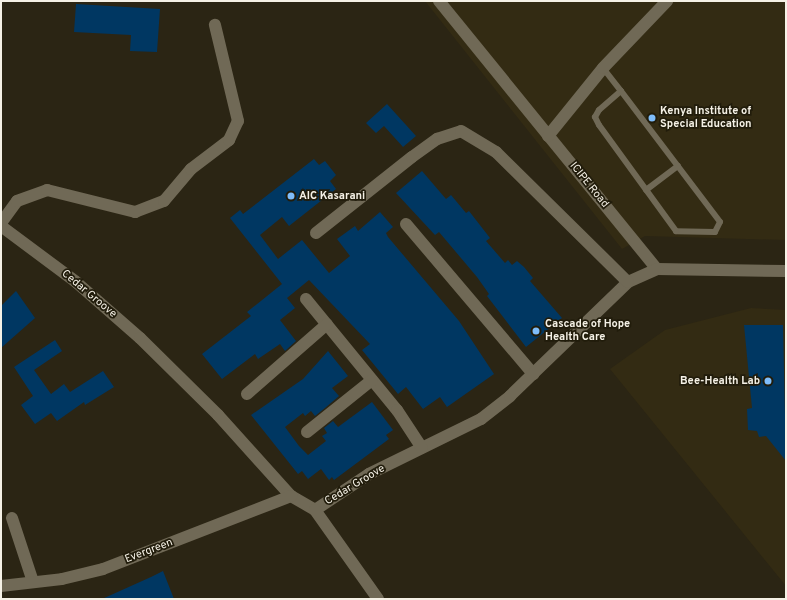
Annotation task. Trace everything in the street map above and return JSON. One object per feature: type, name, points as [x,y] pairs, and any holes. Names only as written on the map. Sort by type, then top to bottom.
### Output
[{"type":"street","name":"ICIPE Road","points":[[439,1],[657,269]]},
{"type":"street","points":[[548,136],[603,68],[667,1]]},
{"type":"street","points":[[2,227],[17,201],[47,190],[135,212],[164,201],[191,169],[229,140],[238,121],[215,25]]},
{"type":"street","points":[[316,233],[412,157],[438,139],[461,131],[496,152],[628,282]]},
{"type":"street","points":[[406,224],[533,374]]},
{"type":"street","name":"Cedar Groove","points":[[2,227],[76,282],[140,338],[218,415],[291,496],[315,510],[369,474],[481,419],[533,374],[628,282],[657,269]]},
{"type":"street","points":[[657,269],[786,271]]},
{"type":"street","points":[[306,299],[372,380],[422,448]]},
{"type":"street","points":[[247,394],[327,324]]},
{"type":"street","points":[[307,432],[372,380]]},
{"type":"street","name":"Evergreen","points":[[1,586],[33,582],[103,569],[291,496]]},
{"type":"street","points":[[315,510],[378,599]]},
{"type":"street","points":[[12,518],[33,582]]},
{"type":"lane","points":[[603,68],[621,91],[678,166],[720,222],[715,232],[679,233],[646,190],[595,116],[621,91]]},
{"type":"lane","points":[[646,190],[678,166]]},
{"type":"shaded area","name":"Kenya Institute of Special Education","points":[[425,1],[786,1],[786,240],[645,236],[622,249]]},
{"type":"shaded area","points":[[751,308],[786,310],[786,586],[610,369],[665,330]]},
{"type":"building","points":[[76,4],[160,9],[157,52],[130,51],[131,35],[74,32]]},
{"type":"building","points":[[387,104],[416,136],[403,147],[384,126],[376,133],[366,123]]},
{"type":"building","points":[[314,159],[319,165],[325,161],[336,175],[330,181],[336,189],[289,226],[282,217],[260,235],[278,259],[302,240],[329,273],[350,256],[337,239],[355,226],[358,231],[380,212],[393,227],[386,233],[388,237],[459,321],[494,374],[447,407],[440,397],[423,409],[406,387],[398,394],[362,350],[370,344],[309,280],[287,298],[295,308],[280,320],[296,341],[285,351],[280,344],[258,359],[255,354],[222,379],[202,354],[251,316],[247,312],[282,284],[230,218],[240,210],[243,214]]},
{"type":"building","points":[[422,171],[446,199],[451,195],[466,213],[469,211],[490,238],[486,241],[505,263],[508,260],[512,265],[517,261],[524,267],[533,278],[530,281],[562,318],[526,347],[487,296],[489,294],[477,277],[439,232],[435,235],[396,193]]},
{"type":"building","points":[[16,291],[35,318],[1,348],[1,306]]},
{"type":"building","name":"Bee-Health Lab","points":[[744,325],[783,325],[786,461],[766,436],[759,437],[757,431],[748,430],[747,409],[752,408]]},
{"type":"building","points":[[55,340],[62,351],[34,370],[51,394],[64,384],[70,392],[103,371],[114,387],[85,405],[84,402],[57,421],[51,413],[35,424],[21,405],[33,396],[14,367]]},
{"type":"building","points":[[328,351],[348,376],[332,388],[339,396],[325,408],[315,416],[311,411],[305,416],[303,413],[285,427],[299,446],[308,455],[326,441],[322,436],[327,433],[324,428],[333,421],[338,427],[372,402],[393,430],[386,435],[389,439],[334,480],[332,477],[329,480],[321,469],[308,479],[302,471],[298,474],[251,415],[303,379]]},
{"type":"building","points":[[163,571],[174,599],[102,599],[151,577]]},
{"type":"place","name":"Kenya Institute of Special Education","points":[[652,118]]},
{"type":"place","name":"AIC Kasarani","points":[[291,196]]},
{"type":"place","name":"Cascade of Hope Health Care","points":[[536,331]]},
{"type":"place","name":"Bee-Health Lab","points":[[768,381]]}]
